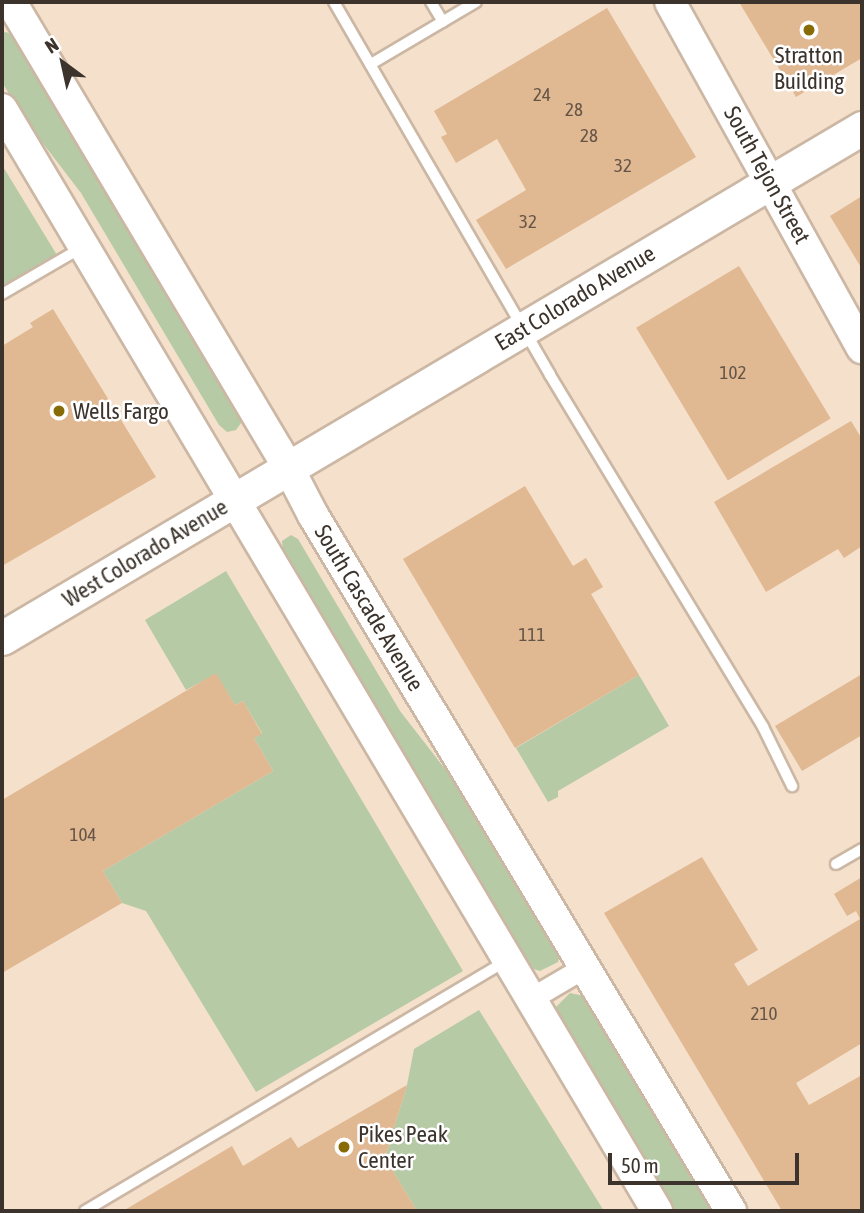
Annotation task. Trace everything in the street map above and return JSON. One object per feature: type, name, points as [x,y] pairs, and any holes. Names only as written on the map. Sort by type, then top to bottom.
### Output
[{"type":"main road","name":"South Cascade Avenue","points":[[11,2],[288,467],[313,515],[731,1211]]},
{"type":"main road","name":"South Tejon Street","points":[[670,2],[862,348]]},
{"type":"main road","points":[[2,108],[657,1211]]},
{"type":"main road","name":"East Colorado Avenue","points":[[288,467],[862,128]]},
{"type":"main road","name":"West Colorado Avenue","points":[[2,638],[288,467]]},
{"type":"street","points":[[530,999],[586,966]]},
{"type":"lane","points":[[334,2],[524,329],[762,727],[792,786]]},
{"type":"lane","points":[[431,2],[443,22]]},
{"type":"lane","points":[[371,64],[476,2]]},
{"type":"lane","points":[[2,294],[83,246]]},
{"type":"lane","points":[[836,864],[862,849]]},
{"type":"lane","points":[[85,1211],[507,960]]},
{"type":"green space","points":[[2,33],[16,37],[239,414],[241,423],[236,430],[227,432],[219,425],[81,193],[22,116],[2,82]]},
{"type":"green space","points":[[2,165],[60,260],[2,294]]},
{"type":"green space","points":[[291,535],[298,539],[400,711],[473,805],[560,954],[558,962],[540,971],[531,968],[283,550],[282,541]]},
{"type":"green space","points":[[226,571],[463,971],[256,1092],[146,911],[122,903],[103,871],[273,771],[254,738],[262,733],[243,701],[235,705],[216,674],[186,690],[145,620]]},
{"type":"green space","points":[[639,675],[669,726],[558,791],[558,797],[548,802],[516,748]]},
{"type":"green space","points":[[570,993],[584,996],[712,1211],[674,1211],[664,1198],[580,1055],[556,1007]]},
{"type":"green space","points":[[479,1010],[604,1211],[417,1211],[385,1158],[407,1085],[414,1049]]},
{"type":"building","name":"Stratton Building","points":[[739,2],[862,2],[862,58],[796,97]]},
{"type":"building","points":[[607,8],[696,157],[506,269],[476,220],[526,190],[497,139],[456,163],[441,137],[447,134],[434,111]]},
{"type":"building","points":[[862,196],[862,269],[830,216]]},
{"type":"building","points":[[739,266],[831,419],[728,480],[636,328]]},
{"type":"building","name":"Wells Fargo","points":[[53,309],[156,477],[2,566],[2,346],[33,327],[30,323]]},
{"type":"building","points":[[851,421],[862,439],[862,546],[844,558],[838,549],[766,592],[714,502]]},
{"type":"building","points":[[525,486],[573,566],[586,558],[603,587],[591,594],[639,675],[515,748],[403,559]]},
{"type":"building","points":[[216,673],[235,705],[243,701],[262,734],[254,738],[273,771],[103,871],[122,903],[2,973],[2,800]]},
{"type":"building","points":[[862,674],[862,735],[802,771],[775,726]]},
{"type":"building","points":[[702,857],[758,950],[734,964],[748,986],[860,919],[856,911],[847,916],[834,894],[862,877],[862,1043],[796,1083],[809,1105],[862,1075],[862,1211],[782,1211],[604,913]]},
{"type":"building","name":"Pikes Peak Center","points":[[407,1085],[385,1158],[417,1211],[123,1211],[232,1146],[243,1166],[291,1137],[298,1148]]},
{"type":"place","name":"Stratton Building","points":[[809,30]]},
{"type":"place","name":"Wells Fargo","points":[[59,411]]},
{"type":"place","name":"Pikes Peak Center","points":[[344,1147]]}]
